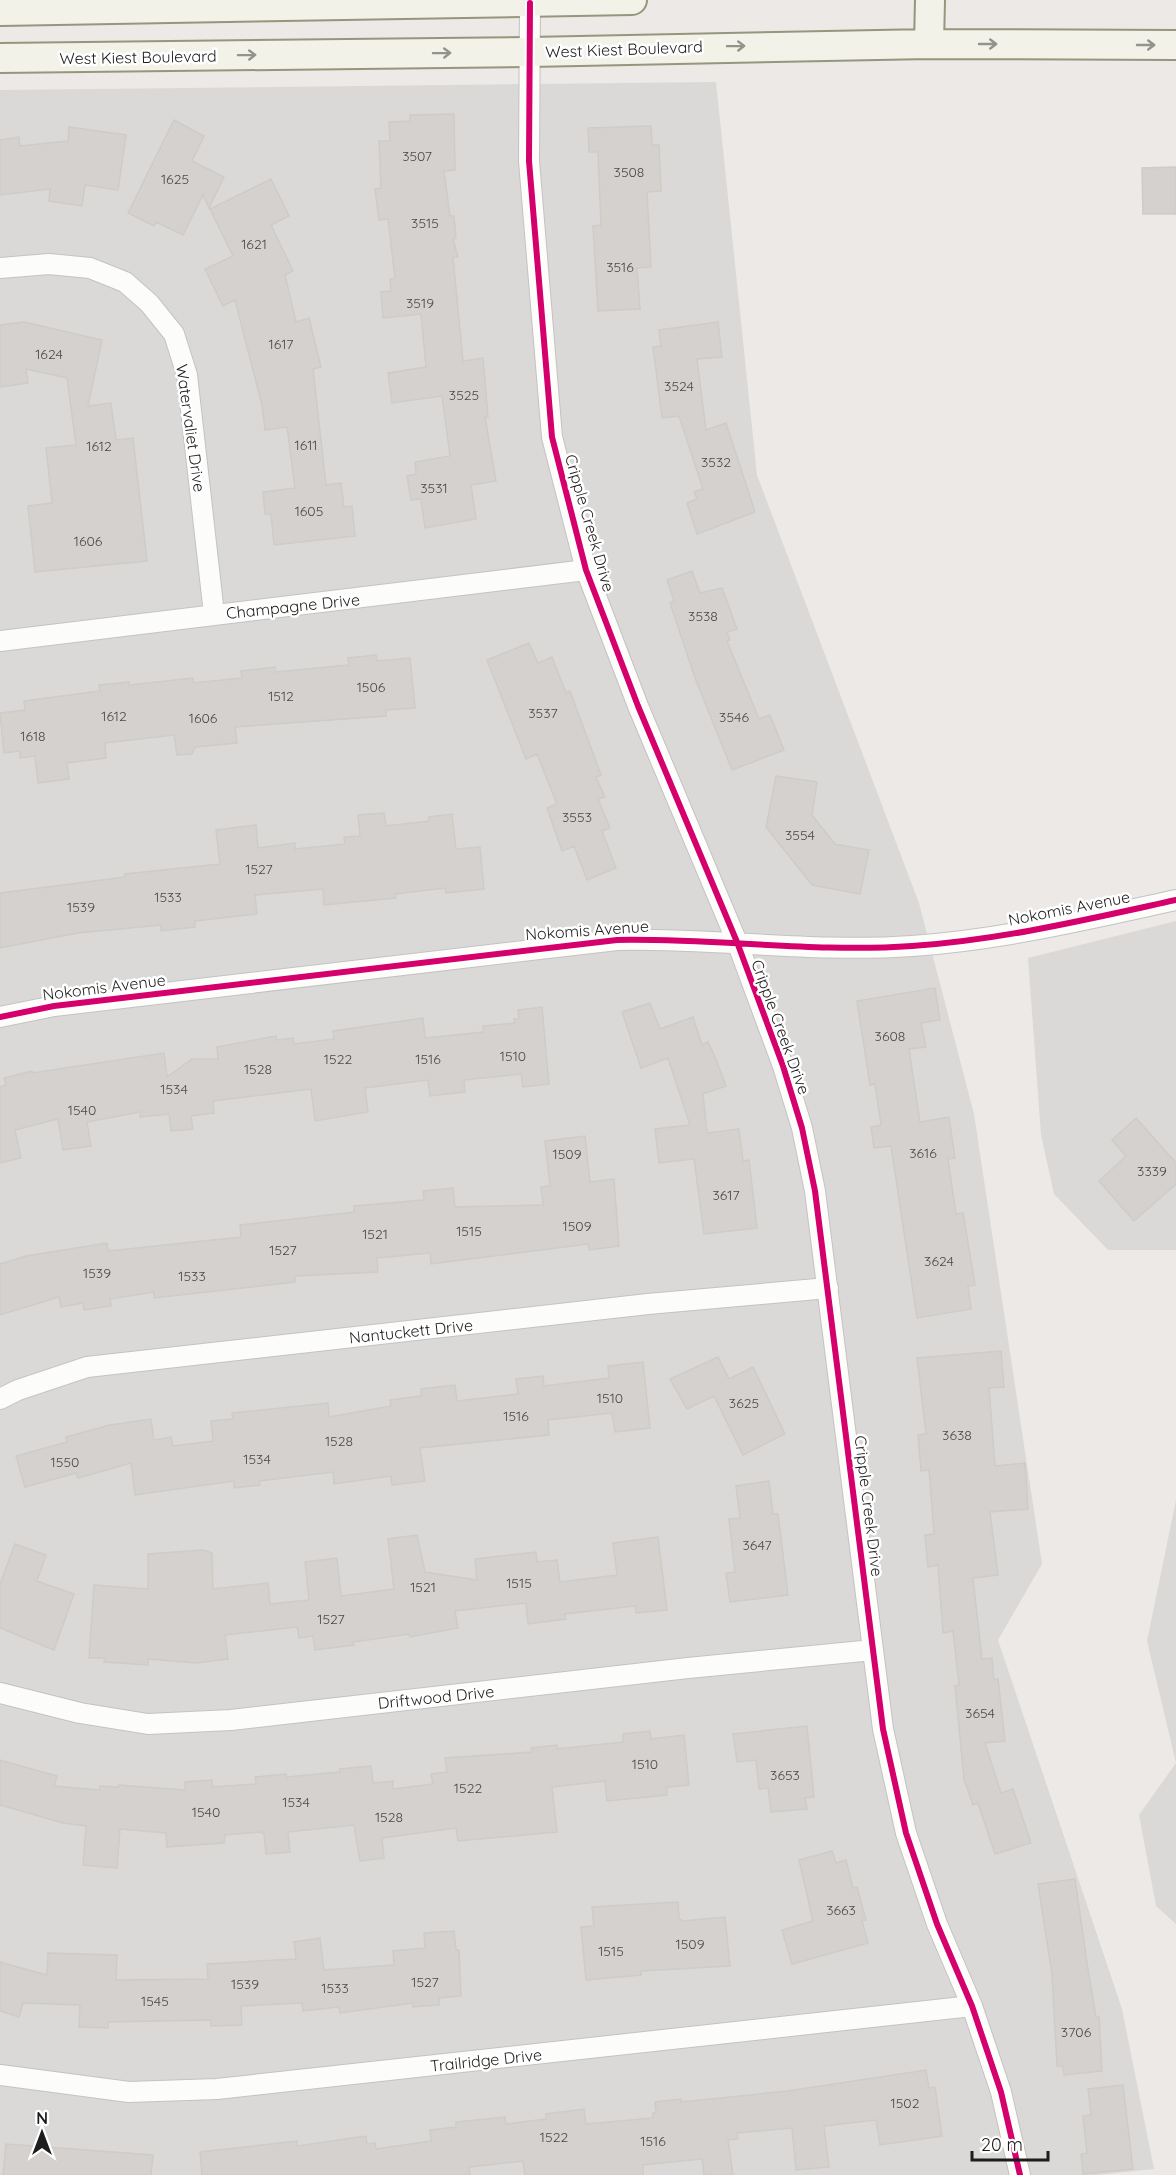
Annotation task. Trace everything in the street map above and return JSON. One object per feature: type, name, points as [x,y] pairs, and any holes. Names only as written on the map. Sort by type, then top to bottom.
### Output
[{"type":"main road","points":[[0,11],[632,0]]},
{"type":"main road","points":[[929,44],[930,0]]},
{"type":"main road","name":"West Kiest Boulevard","points":[[0,58],[530,52],[929,44],[1176,45]]},
{"type":"street","name":"Cripple Creek Drive","points":[[530,3],[529,161],[552,436],[586,570],[638,706],[737,942],[783,1066],[801,1128],[815,1191],[884,1729],[906,1833],[937,1924],[972,2006],[1000,2092],[1020,2175]]},
{"type":"street","name":"Watervaliet Drive","points":[[0,268],[49,264],[90,268],[125,282],[149,303],[174,334],[186,375],[214,614]]},
{"type":"street","name":"Champagne Drive","points":[[0,642],[586,570]]},
{"type":"street","name":"Nokomis Avenue","points":[[0,1017],[54,1006],[617,939],[681,938],[827,947],[911,946],[988,938],[1176,900]]},
{"type":"street","name":"Nantuckett Drive","points":[[0,1399],[87,1367],[648,1304],[828,1288]]},
{"type":"street","name":"Driftwood Drive","points":[[0,1693],[80,1713],[147,1724],[231,1720],[688,1668],[873,1650]]},
{"type":"street","name":"Trailridge Drive","points":[[0,2075],[129,2092],[217,2089],[972,2006]]},
{"type":"shaded area","points":[[716,82],[757,475],[919,903],[974,1114],[1042,1564],[998,1640],[1122,2009],[1154,2169],[1098,2175],[0,2175],[0,90]]},
{"type":"shaded area","points":[[1176,921],[1176,1250],[1108,1250],[1054,1194],[1041,1135],[1028,958]]},
{"type":"shaded area","points":[[1176,1500],[1176,1763],[1147,1641]]},
{"type":"shaded area","points":[[1176,1763],[1176,1924],[1156,1906],[1139,1815]]},
{"type":"building","points":[[454,114],[455,170],[444,171],[450,216],[454,216],[456,238],[453,239],[458,257],[453,257],[463,361],[483,358],[488,417],[485,417],[496,481],[471,485],[476,519],[425,528],[421,499],[411,500],[407,476],[416,474],[415,462],[450,456],[442,396],[392,403],[388,373],[426,367],[421,314],[383,318],[381,292],[391,291],[390,279],[395,278],[388,219],[379,220],[375,189],[381,188],[379,141],[390,141],[389,122],[410,121],[410,115]]},
{"type":"building","points":[[174,120],[204,136],[192,161],[224,177],[209,208],[203,195],[183,235],[156,222],[154,226],[128,213]]},
{"type":"building","points":[[651,126],[652,145],[659,145],[661,191],[647,192],[651,267],[637,268],[640,309],[598,311],[593,226],[601,225],[598,152],[589,152],[588,128]]},
{"type":"building","points":[[69,127],[126,135],[118,190],[85,185],[82,206],[49,201],[50,189],[0,195],[0,140],[19,137],[20,146],[68,141]]},
{"type":"building","points":[[1176,167],[1176,214],[1143,214],[1142,168]]},
{"type":"building","points":[[271,179],[289,216],[271,225],[293,271],[285,275],[296,322],[309,318],[321,367],[313,369],[326,485],[341,483],[344,507],[352,506],[355,536],[274,545],[271,514],[265,514],[263,492],[295,488],[287,427],[265,430],[262,405],[235,300],[223,306],[205,269],[233,256],[210,209]]},
{"type":"building","points":[[24,322],[102,340],[88,406],[111,403],[116,440],[133,438],[147,561],[35,572],[28,506],[52,503],[46,448],[76,445],[67,378],[26,369],[28,383],[0,387],[0,325]]},
{"type":"building","points":[[718,322],[722,357],[697,359],[706,430],[726,423],[755,512],[697,534],[687,503],[697,499],[694,492],[703,489],[679,416],[662,418],[653,347],[661,346],[659,330]]},
{"type":"building","points":[[692,571],[700,593],[722,588],[737,629],[727,632],[730,640],[727,641],[759,719],[770,715],[784,750],[732,770],[695,678],[670,603],[674,601],[667,580]]},
{"type":"building","points":[[529,643],[538,663],[552,657],[566,693],[570,691],[601,775],[596,777],[605,797],[598,799],[610,828],[602,831],[616,868],[587,880],[574,846],[562,851],[547,808],[557,804],[537,754],[526,759],[487,660]]},
{"type":"building","points":[[376,655],[377,661],[410,658],[415,708],[386,710],[386,716],[235,727],[237,743],[195,747],[192,754],[177,755],[174,735],[105,743],[106,758],[67,763],[69,779],[38,783],[35,756],[20,758],[20,751],[4,753],[0,713],[25,710],[24,701],[100,691],[99,685],[129,682],[129,685],[193,678],[193,683],[242,678],[241,671],[275,667],[275,672],[349,665],[348,658]]},
{"type":"building","points":[[776,776],[817,782],[812,815],[835,844],[869,850],[860,894],[812,885],[766,827]]},
{"type":"building","points":[[384,813],[386,826],[429,821],[429,817],[452,814],[456,849],[480,847],[484,889],[446,893],[445,888],[395,894],[396,898],[324,905],[323,889],[255,895],[257,914],[195,921],[195,927],[161,931],[161,925],[78,933],[0,948],[0,893],[125,877],[125,874],[220,864],[216,830],[256,825],[258,848],[295,843],[295,849],[345,844],[344,837],[360,836],[358,815]]},
{"type":"building","points":[[935,988],[940,1020],[921,1023],[926,1047],[909,1049],[920,1122],[949,1117],[955,1158],[948,1159],[956,1214],[963,1213],[975,1285],[968,1286],[971,1309],[917,1318],[891,1146],[874,1148],[871,1127],[881,1125],[875,1084],[870,1085],[857,1001]]},
{"type":"building","points":[[650,1003],[660,1029],[693,1017],[702,1045],[708,1042],[726,1086],[703,1094],[707,1133],[739,1129],[743,1161],[749,1160],[757,1228],[704,1234],[694,1159],[659,1163],[655,1129],[690,1125],[668,1058],[641,1068],[622,1012]]},
{"type":"building","points":[[542,1007],[549,1084],[523,1087],[521,1074],[464,1080],[465,1092],[430,1096],[428,1080],[365,1088],[368,1112],[315,1121],[311,1089],[213,1101],[214,1113],[191,1116],[193,1129],[171,1131],[169,1114],[140,1117],[140,1112],[87,1122],[91,1146],[63,1150],[58,1119],[15,1130],[21,1158],[0,1163],[0,1087],[6,1085],[4,1078],[32,1071],[32,1073],[164,1053],[167,1077],[192,1059],[218,1059],[217,1047],[276,1036],[276,1040],[293,1038],[294,1044],[334,1039],[333,1031],[423,1018],[425,1038],[483,1032],[483,1026],[515,1023],[514,1019],[519,1019],[518,1010]]},
{"type":"building","points":[[1136,1118],[1176,1163],[1176,1184],[1134,1221],[1099,1181],[1126,1156],[1112,1140]]},
{"type":"building","points":[[585,1136],[590,1182],[614,1179],[619,1246],[589,1250],[588,1244],[431,1264],[430,1253],[377,1258],[378,1272],[295,1276],[295,1282],[154,1298],[154,1292],[110,1299],[111,1306],[84,1310],[83,1303],[61,1307],[59,1297],[0,1315],[0,1264],[26,1256],[107,1243],[108,1251],[241,1237],[240,1225],[354,1212],[354,1206],[424,1200],[423,1191],[453,1188],[455,1207],[543,1205],[541,1187],[550,1186],[545,1141]]},
{"type":"building","points":[[1001,1351],[1004,1387],[989,1388],[995,1466],[1025,1463],[1028,1509],[990,1512],[998,1575],[973,1578],[982,1659],[992,1658],[994,1680],[998,1679],[1005,1741],[985,1743],[1001,1793],[1013,1789],[1031,1843],[995,1854],[978,1803],[973,1805],[964,1779],[955,1686],[959,1685],[953,1631],[943,1633],[938,1565],[928,1567],[925,1535],[934,1534],[929,1470],[921,1471],[918,1435],[926,1434],[917,1358]]},
{"type":"building","points":[[718,1357],[729,1379],[753,1367],[785,1434],[743,1455],[714,1396],[687,1409],[670,1379]]},
{"type":"building","points":[[643,1362],[650,1428],[615,1432],[612,1413],[548,1420],[549,1435],[420,1448],[425,1481],[392,1485],[391,1476],[334,1484],[333,1472],[259,1481],[260,1485],[234,1488],[234,1481],[135,1495],[131,1463],[78,1478],[76,1473],[25,1487],[16,1456],[67,1442],[66,1437],[110,1425],[151,1419],[154,1440],[171,1437],[173,1446],[213,1441],[211,1421],[233,1419],[232,1413],[328,1403],[329,1417],[391,1406],[390,1400],[421,1396],[421,1389],[455,1385],[457,1401],[518,1394],[516,1379],[543,1376],[544,1386],[609,1378],[608,1366]]},
{"type":"building","points":[[769,1481],[773,1514],[778,1514],[788,1595],[730,1602],[726,1573],[735,1572],[729,1519],[740,1518],[736,1486]]},
{"type":"building","points":[[417,1535],[425,1572],[477,1580],[475,1559],[536,1552],[537,1562],[557,1560],[560,1582],[617,1575],[613,1543],[658,1537],[667,1610],[636,1613],[635,1606],[565,1614],[566,1619],[528,1624],[526,1603],[455,1611],[458,1628],[410,1637],[409,1634],[353,1642],[354,1645],[315,1650],[313,1636],[299,1638],[297,1627],[225,1635],[228,1659],[196,1663],[148,1659],[148,1665],[104,1662],[105,1658],[89,1658],[94,1585],[148,1589],[148,1554],[203,1550],[212,1553],[213,1589],[268,1583],[270,1604],[309,1600],[305,1562],[337,1558],[341,1596],[394,1589],[388,1539]]},
{"type":"building","points":[[15,1544],[46,1555],[37,1581],[74,1594],[54,1650],[0,1628],[0,1584]]},
{"type":"building","points":[[807,1726],[814,1797],[805,1798],[807,1809],[771,1812],[768,1788],[759,1789],[756,1760],[737,1762],[733,1734]]},
{"type":"building","points":[[650,1731],[651,1739],[684,1735],[689,1785],[667,1787],[667,1795],[607,1801],[605,1781],[552,1787],[557,1832],[458,1841],[456,1828],[382,1838],[384,1858],[360,1861],[354,1825],[288,1832],[290,1852],[266,1854],[264,1834],[260,1832],[225,1835],[224,1843],[167,1847],[166,1833],[120,1829],[117,1868],[83,1865],[86,1826],[63,1823],[0,1805],[0,1760],[57,1776],[54,1786],[100,1790],[100,1786],[119,1787],[119,1785],[185,1790],[185,1782],[212,1780],[212,1787],[256,1784],[255,1777],[286,1774],[287,1777],[340,1772],[340,1769],[371,1766],[373,1783],[393,1781],[393,1789],[433,1784],[431,1774],[447,1772],[445,1758],[532,1752],[531,1748],[557,1745],[557,1749],[623,1742],[623,1734]]},
{"type":"building","points":[[832,1851],[836,1863],[846,1860],[853,1888],[857,1887],[866,1920],[862,1921],[868,1943],[792,1964],[782,1930],[813,1921],[799,1860]]},
{"type":"building","points":[[1075,1879],[1096,2017],[1099,2017],[1102,2071],[1064,2075],[1063,2066],[1057,2066],[1052,1974],[1038,1884]]},
{"type":"building","points":[[678,1902],[679,1918],[683,1921],[725,1917],[730,1966],[641,1971],[641,1975],[586,1980],[581,1927],[594,1926],[592,1907]]},
{"type":"building","points":[[454,1931],[456,1950],[459,1950],[461,1996],[439,1998],[439,2005],[413,2007],[413,2003],[340,2013],[339,2007],[303,2011],[302,2003],[241,2006],[242,2025],[211,2026],[211,2020],[108,2022],[108,2028],[79,2027],[80,2005],[23,2003],[19,2017],[0,2011],[0,1962],[47,1975],[48,1953],[117,1955],[116,1980],[208,1979],[207,1964],[296,1959],[294,1942],[320,1938],[324,1970],[394,1965],[393,1951],[425,1948],[424,1933]]},
{"type":"building","points":[[926,2070],[929,2088],[935,2087],[942,2136],[880,2145],[876,2120],[824,2126],[829,2167],[796,2170],[792,2128],[737,2133],[738,2139],[728,2140],[733,2175],[704,2175],[702,2159],[643,2165],[643,2175],[525,2175],[523,2161],[469,2167],[470,2175],[202,2175],[200,2152],[297,2141],[297,2146],[366,2136],[367,2144],[375,2143],[376,2149],[431,2141],[430,2130],[456,2127],[456,2122],[505,2117],[506,2124],[546,2119],[546,2114],[584,2109],[586,2124],[653,2118],[653,2113],[656,2113],[655,2102],[681,2099],[681,2102],[787,2091]]},
{"type":"building","points":[[1123,2085],[1133,2169],[1083,2174],[1081,2154],[1087,2153],[1083,2116],[1091,2115],[1088,2089]]},
{"type":"building","points":[[6,2144],[153,2155],[151,2175],[3,2175]]},
{"type":"cycle path","points":[[530,3],[529,161],[552,437],[586,570],[638,706],[737,942],[783,1066],[802,1128],[815,1191],[883,1729],[906,1833],[937,1924],[972,2006],[1001,2092],[1020,2175]]},
{"type":"cycle path","points":[[0,1017],[54,1006],[617,940],[838,948],[945,943],[1045,928],[1176,900]]}]
